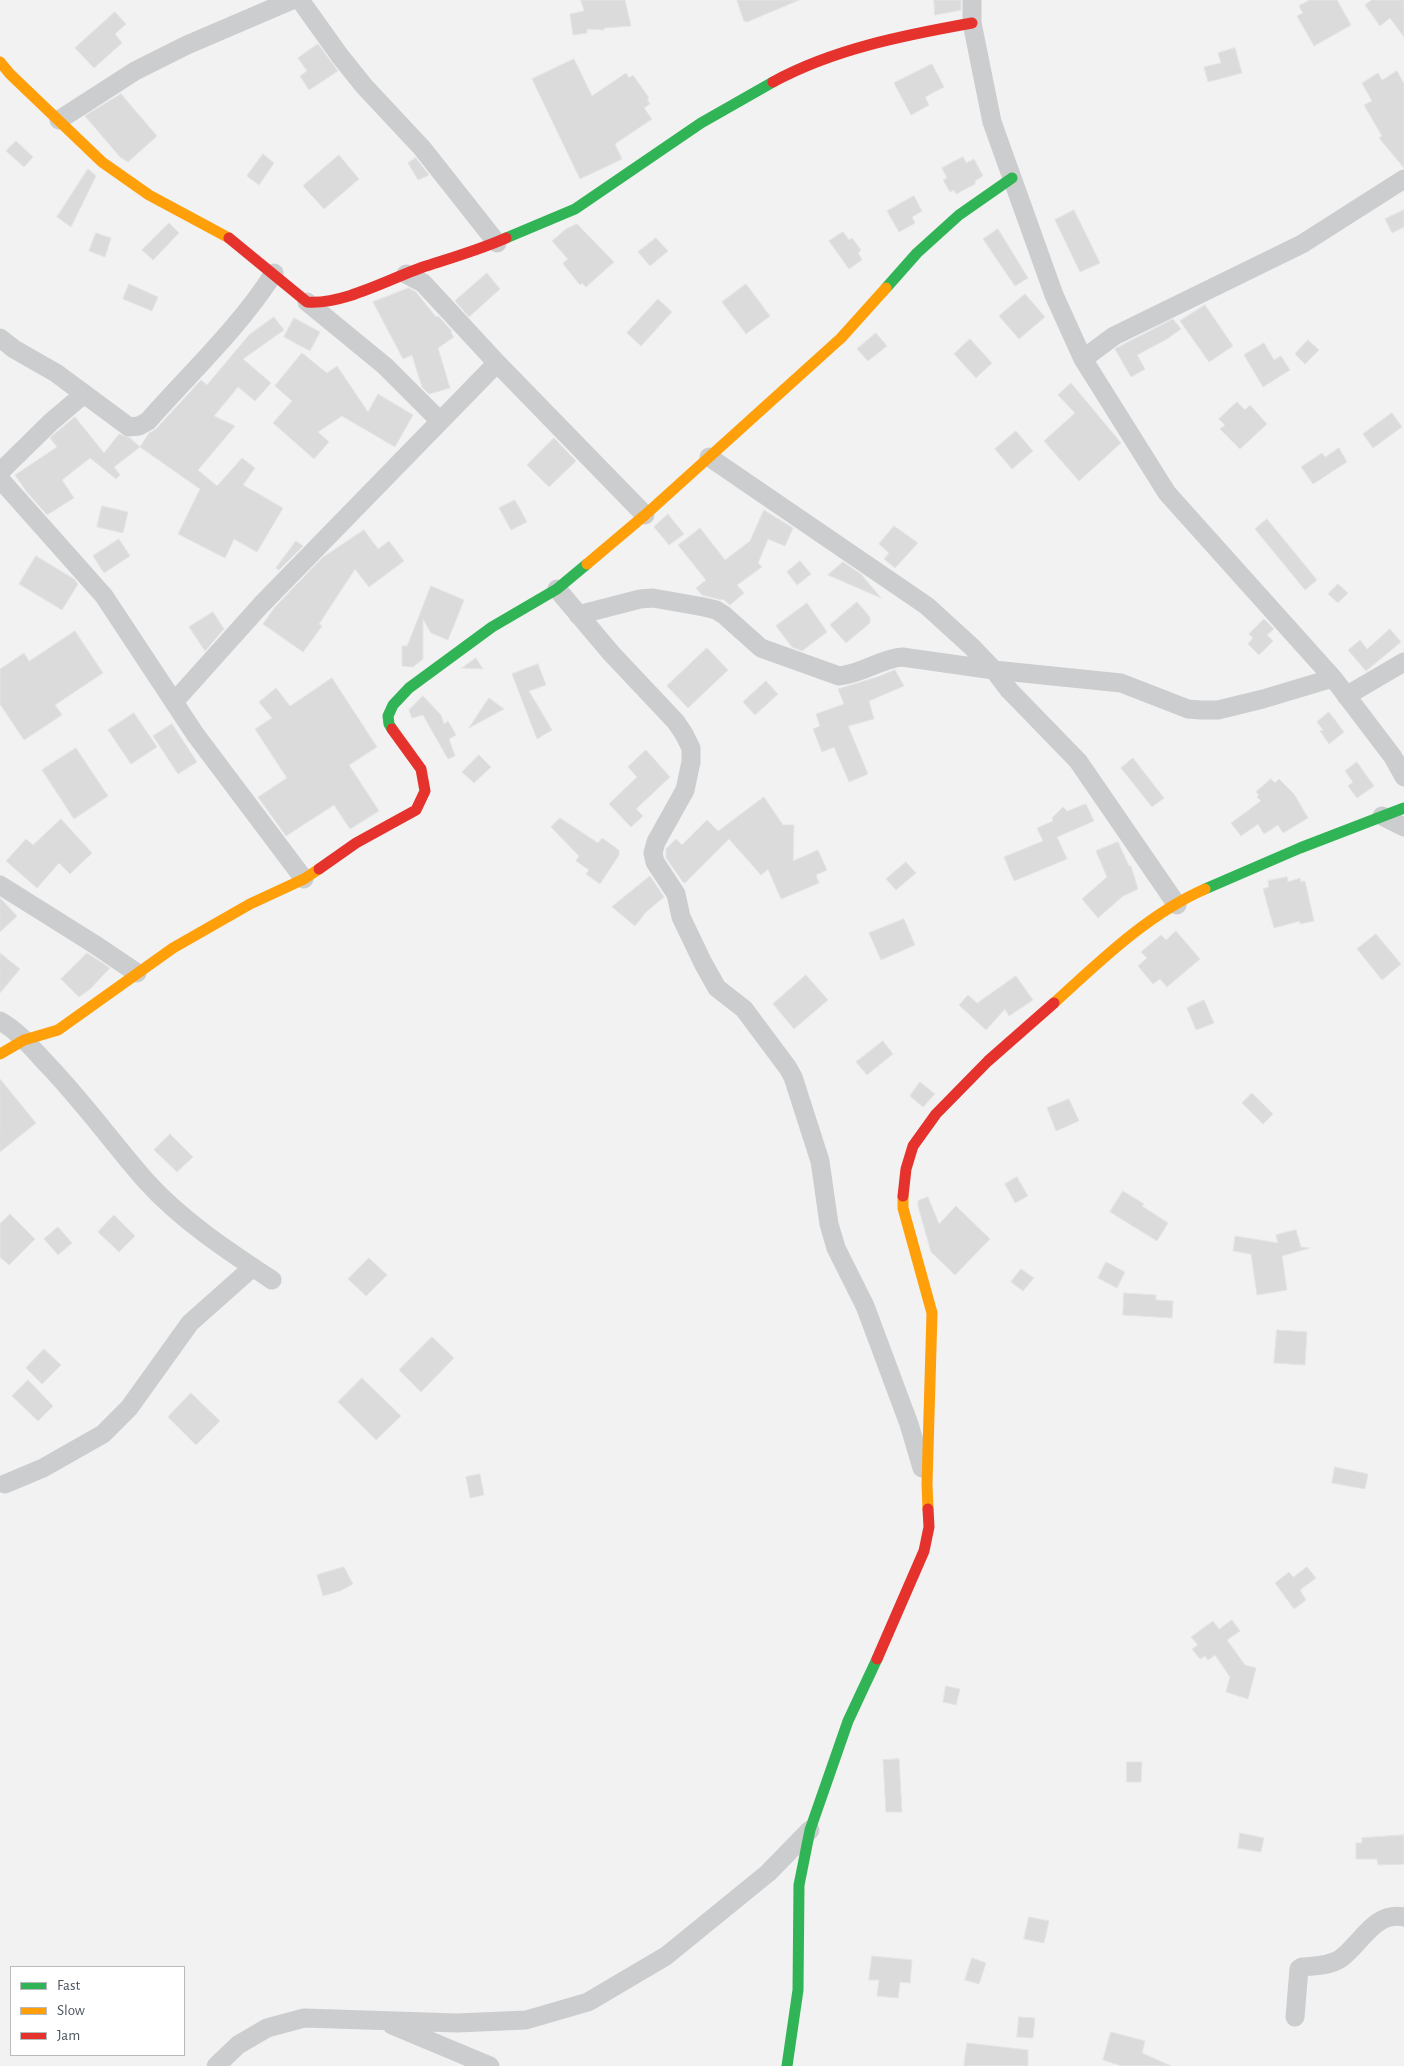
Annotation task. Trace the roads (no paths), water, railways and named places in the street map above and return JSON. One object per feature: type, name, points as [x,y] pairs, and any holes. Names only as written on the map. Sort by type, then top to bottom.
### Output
[{"type":"street","points":[[59,120],[135,70],[187,44],[292,0]]},
{"type":"street","points":[[300,0],[364,86],[422,148],[497,243]]},
{"type":"street","points":[[972,0],[972,23],[992,122],[1054,295],[1084,359],[1167,493],[1333,678],[1393,756],[1404,777]]},
{"type":"street","points":[[307,302],[321,303],[338,299],[497,243],[574,209],[701,123],[797,70],[896,37],[972,23]]},
{"type":"street","points":[[0,62],[10,74],[102,162],[130,183],[214,228],[236,242],[385,366],[440,420]]},
{"type":"street","points":[[0,1054],[24,1040],[58,1030],[173,948],[206,931],[250,904],[304,879],[356,843],[416,810],[425,791],[421,769],[389,724],[388,716],[393,705],[409,688],[492,627],[557,590],[645,515],[841,338],[917,253],[941,231],[959,215],[1012,178]]},
{"type":"street","points":[[1084,359],[1114,336],[1302,244],[1404,180]]},
{"type":"street","points":[[0,338],[14,349],[56,373],[129,427],[139,426],[148,422],[226,336],[259,298],[274,273]]},
{"type":"street","points":[[406,274],[423,283],[645,515]]},
{"type":"street","points":[[174,702],[261,605],[497,362]]},
{"type":"street","points":[[0,472],[51,422],[84,394]]},
{"type":"street","points":[[709,457],[927,606],[994,670],[1009,690],[1078,761],[1177,905]]},
{"type":"street","points":[[0,479],[104,596],[195,734],[304,879]]},
{"type":"street","points":[[557,590],[676,722],[690,748],[692,762],[685,790],[656,842],[653,853],[655,862],[676,894],[681,917],[718,988],[744,1009],[793,1077],[820,1161],[829,1224],[836,1248],[865,1306],[909,1424],[927,1484]]},
{"type":"street","points":[[578,615],[640,599],[653,598],[716,610],[761,648],[840,676],[851,674],[892,658],[902,657],[994,670],[1121,683],[1188,709],[1218,710],[1333,678]]},
{"type":"street","points":[[1346,696],[1404,662]]},
{"type":"street","points":[[787,2066],[798,1990],[799,1885],[810,1830],[848,1721],[894,1622],[924,1551],[930,1527],[927,1484],[932,1313],[904,1208],[904,1178],[913,1146],[936,1114],[1009,1042],[1134,934],[1177,905],[1211,886],[1404,808]]},
{"type":"street","points":[[1382,816],[1404,826]]},
{"type":"street","points":[[0,885],[137,973]]},
{"type":"street","points":[[0,1021],[24,1040],[82,1102],[147,1182],[179,1213],[272,1280]]},
{"type":"street","points":[[5,1484],[42,1468],[102,1434],[129,1408],[190,1323],[253,1267]]},
{"type":"street","points":[[216,2066],[238,2045],[267,2028],[304,2018],[457,2023],[526,2020],[588,2002],[666,1956],[768,1873],[810,1830]]},
{"type":"street","points":[[1295,2017],[1299,1969],[1328,1964],[1341,1958],[1378,1922],[1386,1918],[1404,1917]]},
{"type":"street","points":[[382,2021],[490,2066]]}]
